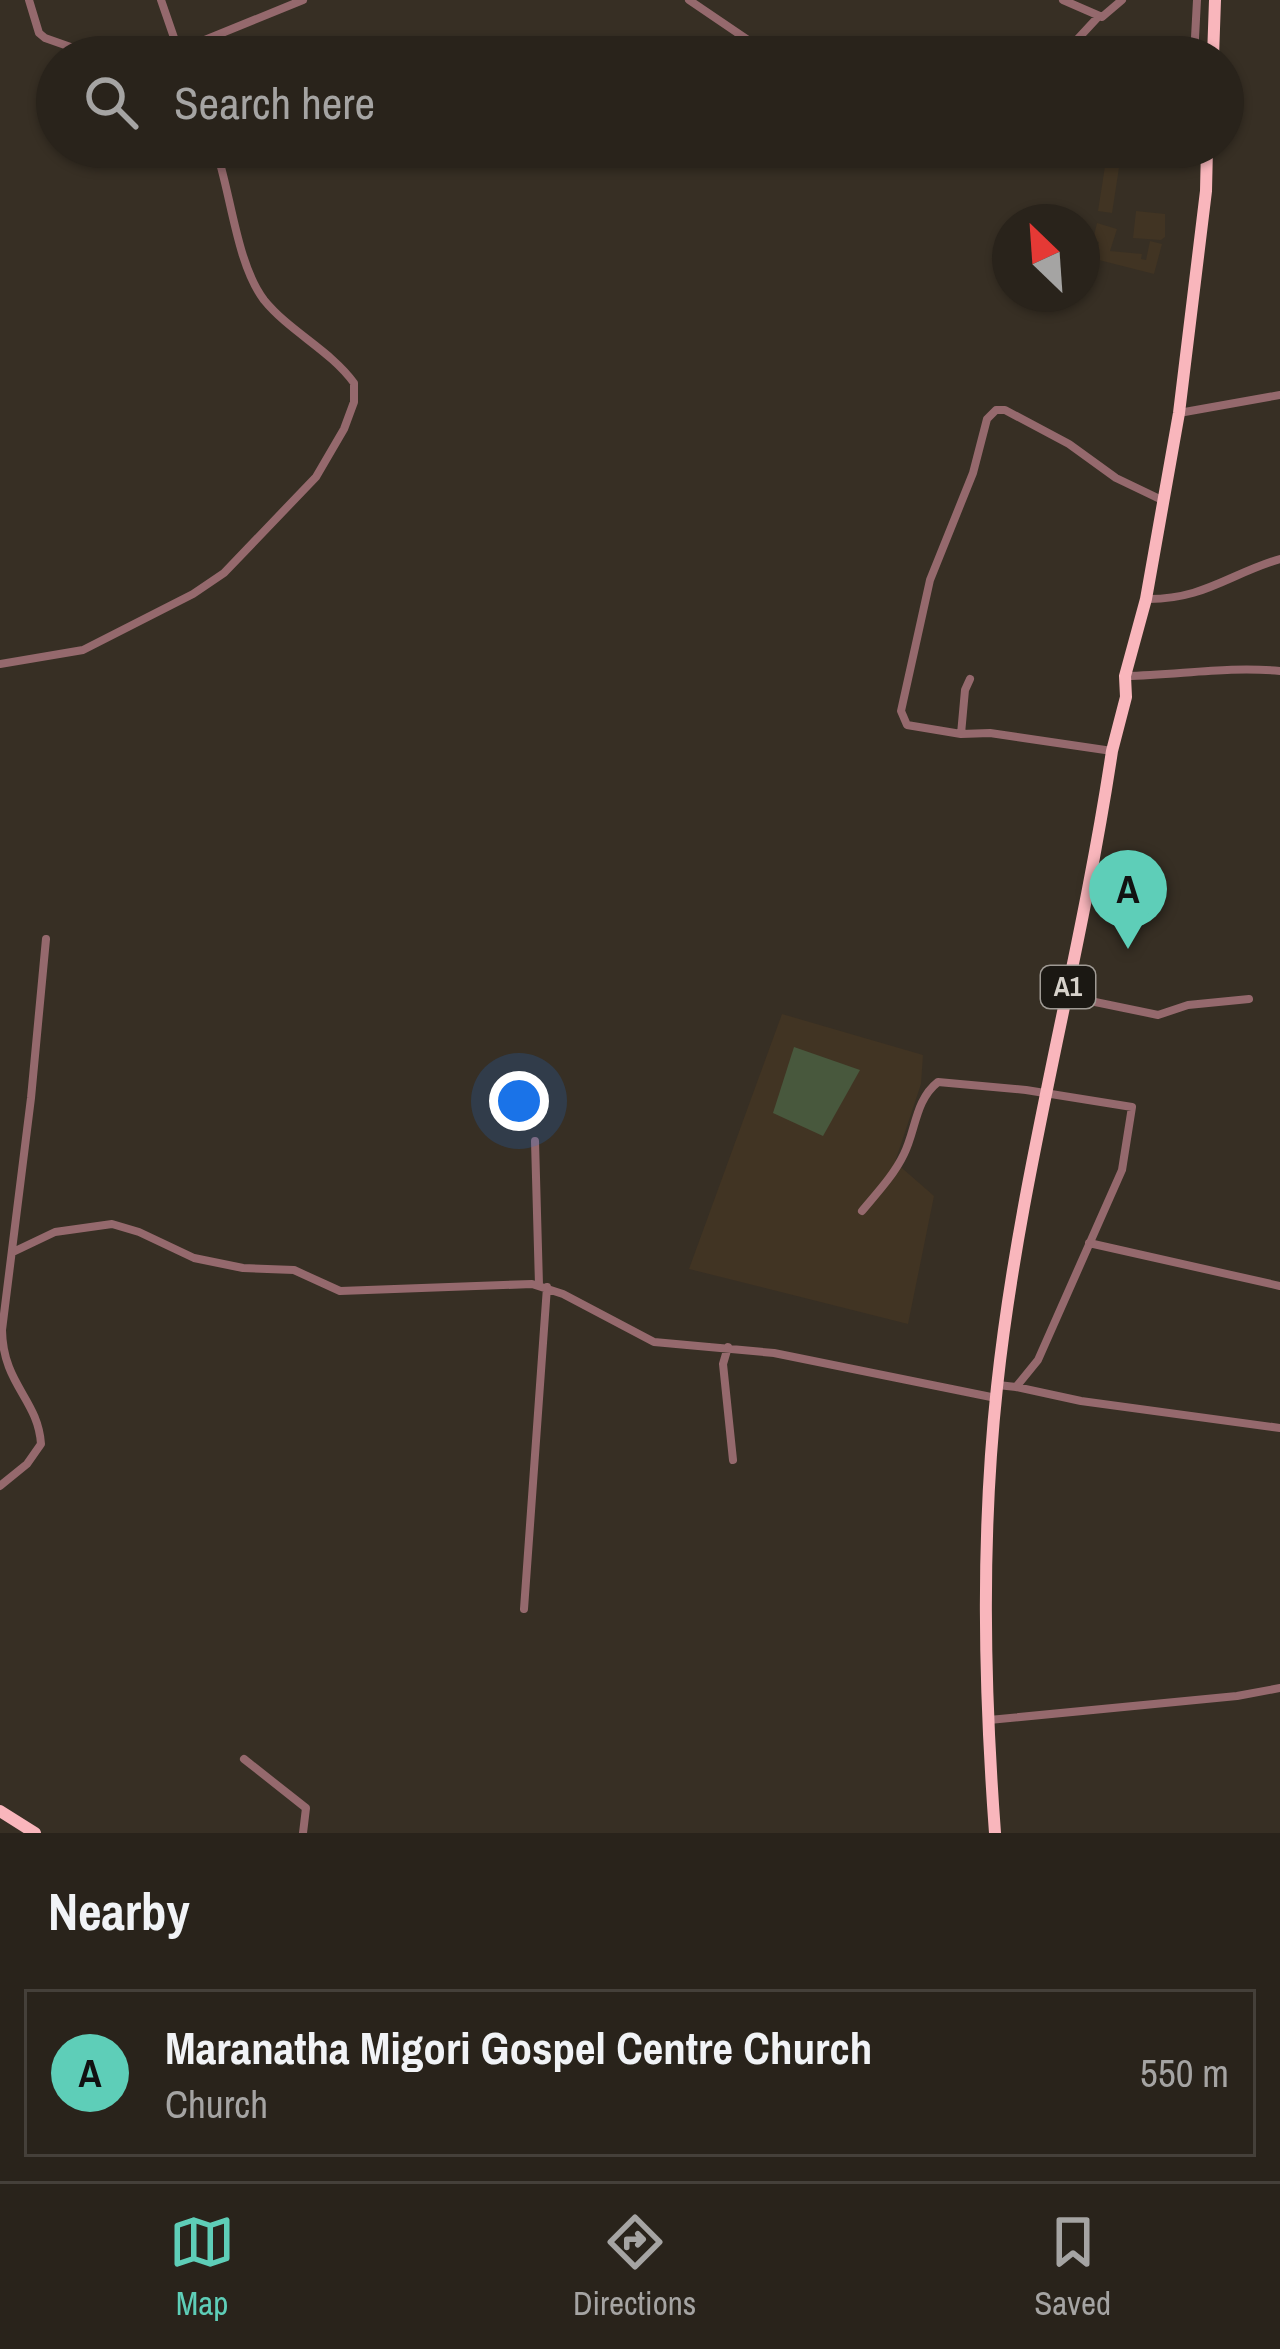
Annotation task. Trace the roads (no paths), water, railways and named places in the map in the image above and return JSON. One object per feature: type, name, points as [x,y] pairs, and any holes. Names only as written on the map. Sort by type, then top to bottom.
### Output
[{"type":"highway","points":[[1214,36],[1215,0]]},
{"type":"highway","name":"A1","points":[[991,1832],[986,1516],[996,1392],[1016,1251],[1180,413],[1201,168]]},
{"type":"highway","points":[[0,1811],[35,1833]]},
{"type":"street","points":[[29,0],[43,36]]},
{"type":"street","points":[[161,0],[173,36]]},
{"type":"street","points":[[222,36],[303,0]]},
{"type":"street","points":[[689,0],[742,36]]},
{"type":"street","points":[[1063,0],[1098,16],[1108,15],[1122,0]]},
{"type":"street","points":[[1195,36],[1197,0]]},
{"type":"street","points":[[1080,36],[1098,16]]},
{"type":"street","points":[[0,664],[83,650],[217,578],[316,477],[344,429],[354,402],[354,383],[278,316],[258,291],[221,168]]},
{"type":"street","points":[[1180,413],[1280,395]]},
{"type":"street","points":[[1112,752],[907,724],[902,711],[930,580],[973,473],[987,419],[995,410],[1005,410],[1070,444],[1116,478],[1165,501]]},
{"type":"street","points":[[1146,598],[1198,594],[1280,559]]},
{"type":"street","points":[[1125,676],[1180,675],[1216,668],[1280,671]]},
{"type":"street","points":[[961,734],[970,680]]},
{"type":"street","points":[[0,1486],[27,1464],[41,1444],[36,1417],[5,1378],[2,1330],[46,939]]},
{"type":"street","points":[[1066,996],[1158,1015],[1188,1005],[1249,999]]},
{"type":"street","points":[[862,1211],[904,1156],[925,1096],[938,1082],[1130,1105],[1134,1110],[1125,1161],[1038,1360],[1016,1387]]},
{"type":"street","points":[[524,1609],[543,1286],[535,1141]]},
{"type":"street","points":[[13,1252],[55,1232],[112,1225],[140,1232],[194,1258],[243,1268],[294,1270],[340,1291],[509,1282],[543,1286],[654,1342],[728,1347],[996,1392],[1016,1387],[1081,1401],[1280,1428]]},
{"type":"street","points":[[1089,1243],[1280,1286]]},
{"type":"street","points":[[728,1347],[723,1364],[733,1460]]},
{"type":"street","points":[[988,1720],[1280,1688]]},
{"type":"street","points":[[244,1759],[306,1808],[303,1833]]},
{"type":"place","name":"Maranatha Migori Gospel Centre Church","points":[[1128,949]]}]
